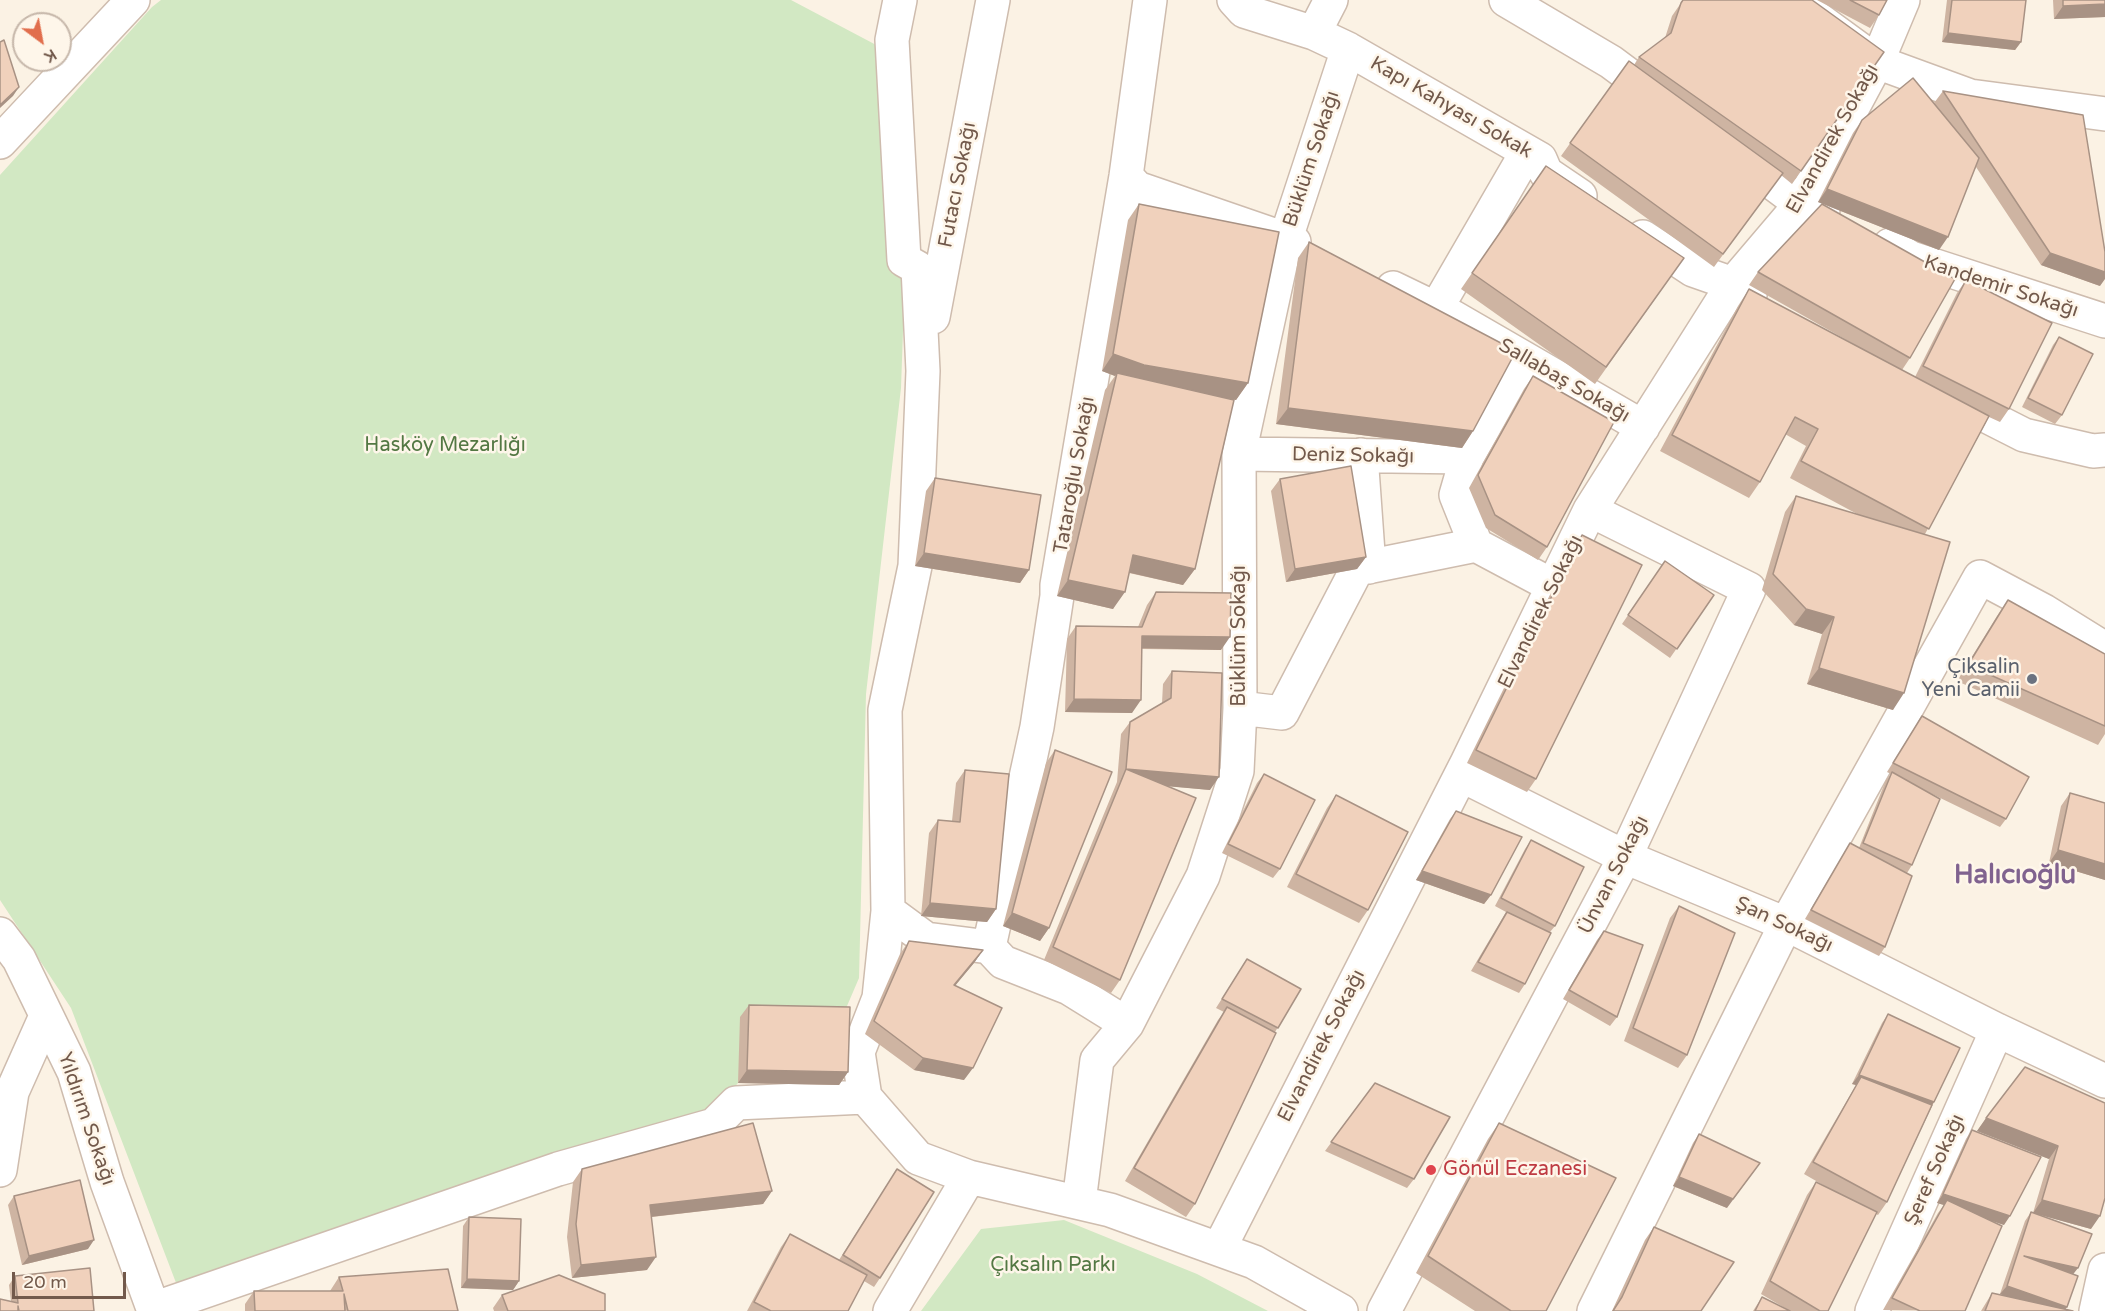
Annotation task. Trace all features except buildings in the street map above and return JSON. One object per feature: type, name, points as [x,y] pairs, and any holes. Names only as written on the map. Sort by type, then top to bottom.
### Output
[{"type":"street","points":[[900,0],[892,40],[904,260],[918,268],[923,371],[915,566],[885,710],[888,911],[879,998],[858,1052],[865,1097],[918,1158],[969,1177],[1110,1210],[1219,1249],[1254,1262],[1341,1311]]},
{"type":"street","name":"Futacı Sokağı","points":[[923,371],[993,0]]},
{"type":"street","name":"Tataroğlu Sokağı","points":[[989,947],[1037,727],[1057,585],[1126,176],[1150,0]]},
{"type":"street","name":"Kapı Kahyası Sokak","points":[[1234,0],[1244,11],[1314,33],[1348,49],[1540,159],[1546,173],[1693,270],[1733,284],[1776,309]]},
{"type":"street","points":[[1314,33],[1331,0]]},
{"type":"street","points":[[1506,0],[1611,62],[1677,112]]},
{"type":"street","points":[[1792,0],[1877,62],[1970,96],[2104,122]]},
{"type":"street","name":"Elvandirek Sokağı","points":[[1219,1249],[1461,775],[1590,510],[1733,284],[1801,204],[1877,62],[1903,0]]},
{"type":"street","points":[[0,142],[118,5]]},
{"type":"street","name":"Büklüm Sokağı","points":[[1079,1202],[1097,1060],[1127,1024],[1203,876],[1237,771],[1240,708],[1239,454],[1286,238],[1348,49]]},
{"type":"street","name":"Kandemir Sokağı","points":[[1715,140],[1801,204],[1819,208],[1911,258],[2105,321]]},
{"type":"street","points":[[1437,309],[1527,152]]},
{"type":"street","points":[[1126,176],[1137,188],[1286,238],[1318,253]]},
{"type":"street","name":"Sallabaş Sokağı","points":[[1361,273],[1437,309],[1643,427]]},
{"type":"street","points":[[1476,545],[1456,495],[1467,457],[1524,358]]},
{"type":"street","points":[[1935,390],[2025,435],[2093,451],[2105,450]]},
{"type":"street","name":"Deniz Sokağı","points":[[1239,454],[1467,457]]},
{"type":"street","points":[[1361,455],[1369,567]]},
{"type":"street","name":"Ünvan Sokağı","points":[[1384,1311],[1625,857],[1749,589],[1590,510]]},
{"type":"street","points":[[1240,708],[1282,713],[1358,570],[1476,545],[1553,586]]},
{"type":"street","points":[[1594,1311],[1786,924],[1980,577],[2044,611],[2105,649]]},
{"type":"street","name":"Şan Sokağı","points":[[1461,775],[1625,857],[1786,924],[1997,1030],[2105,1081]]},
{"type":"street","points":[[888,911],[926,939],[989,947],[1003,962],[1069,988],[1127,1024]]},
{"type":"street","name":"Yıldırım Sokağı","points":[[0,934],[19,959],[74,1072],[107,1182],[154,1310]]},
{"type":"street","points":[[0,1170],[12,1092],[46,1016]]},
{"type":"street","name":"Şeref Sokağı","points":[[1872,1311],[1997,1030]]},
{"type":"street","points":[[154,1310],[558,1169],[714,1125],[736,1103],[865,1097]]},
{"type":"street","points":[[890,1311],[969,1177]]},
{"type":"street","points":[[2096,1311],[2105,1270]]},
{"type":"green space","name":"Hasköy Mezarlığı","points":[[161,0],[791,0],[880,47],[905,274],[901,388],[866,694],[859,978],[841,1020],[738,1083],[708,1117],[178,1288],[71,1008],[0,900],[0,175],[152,7]]},
{"type":"green space","name":"Çıksalın Parkı","points":[[1064,1220],[1197,1274],[1268,1311],[921,1311],[981,1229]]},
{"type":"place","name":"Çiksalin Yeni Camii","points":[[2032,679]]},
{"type":"place","name":"Gönül Eczanesi","points":[[1431,1170]]},
{"type":"district","name":"Halıcıoğlu","points":[[2015,876]]}]
